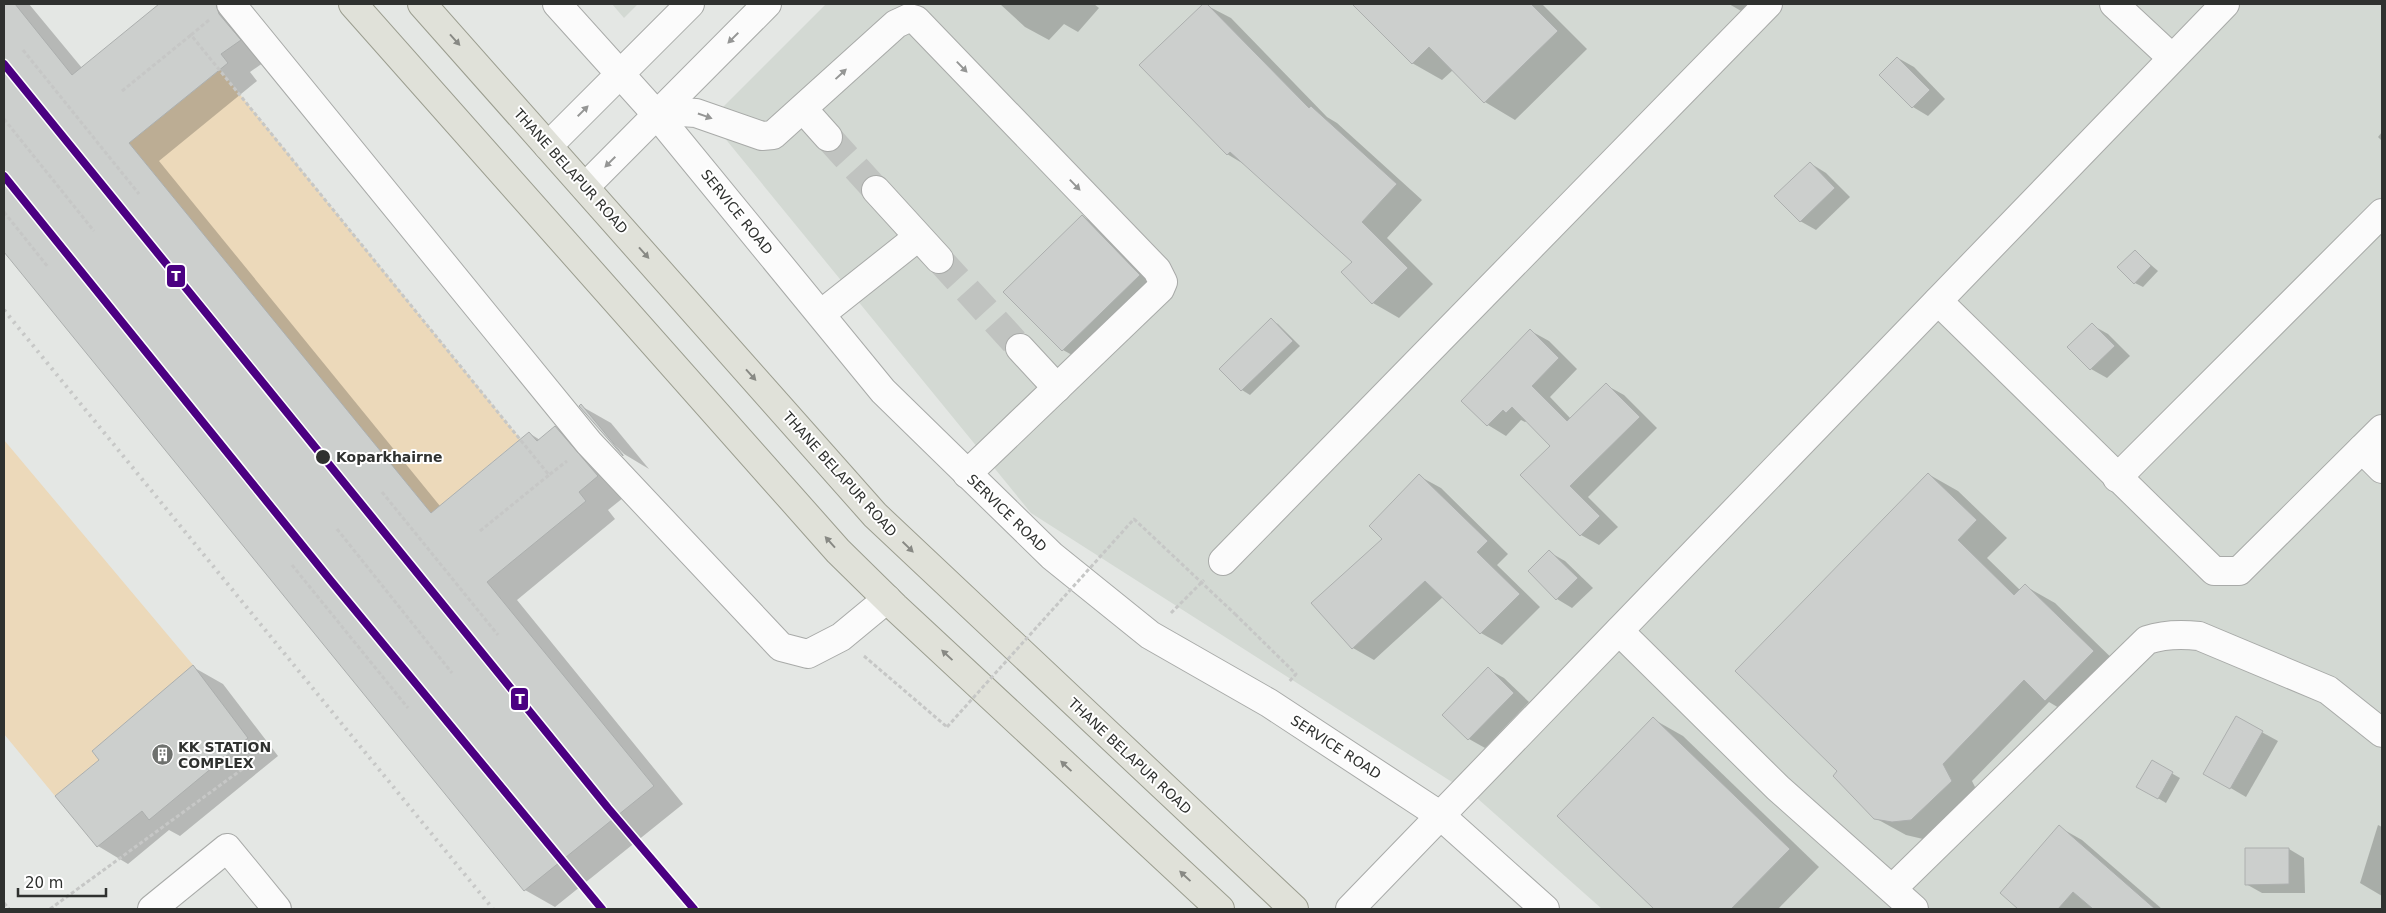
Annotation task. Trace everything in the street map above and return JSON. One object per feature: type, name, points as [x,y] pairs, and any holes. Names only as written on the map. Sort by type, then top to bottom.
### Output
[{"type":"main road","points":[[353,4],[838,551],[886,599],[1220,909]]},
{"type":"main road","name":"THANE BELAPUR ROAD","points":[[422,4],[875,515],[1294,909]]},
{"type":"street","name":"SERVICE ROAD","points":[[557,4],[657,115],[883,390],[1052,556],[1150,635],[1269,703],[1441,816],[1545,909]]},
{"type":"street","points":[[548,146],[690,4]]},
{"type":"street","points":[[585,187],[767,4]]},
{"type":"street","points":[[1223,561],[1768,4]]},
{"type":"street","points":[[2114,4],[2172,58]]},
{"type":"street","points":[[1350,909],[2225,4]]},
{"type":"street","points":[[222,10],[589,443],[781,647],[808,654],[840,637],[886,599]]},
{"type":"street","points":[[657,115],[680,112],[696,113],[768,136],[778,132],[896,24],[909,18],[916,20],[1157,270],[1163,282],[1160,289],[968,474]]},
{"type":"street","points":[[803,109],[828,136]]},
{"type":"street","points":[[876,190],[939,259]]},
{"type":"street","points":[[2117,478],[2382,213]]},
{"type":"street","points":[[821,314],[918,236]]},
{"type":"street","points":[[1938,301],[2214,572],[2239,570],[2382,429]]},
{"type":"street","points":[[1020,348],[1057,388]]},
{"type":"street","points":[[2362,449],[2382,469]]},
{"type":"street","points":[[1619,631],[1778,788],[1893,888],[1914,909]]},
{"type":"street","points":[[1893,888],[2147,640],[2180,634],[2200,636],[2328,690],[2382,733]]},
{"type":"street","points":[[152,909],[227,848],[278,909]]},
{"type":"path","points":[[122,91],[222,10]]},
{"type":"path","points":[[191,35],[549,475]]},
{"type":"path","points":[[23,50],[139,194]]},
{"type":"path","points":[[4,119],[94,231]]},
{"type":"path","points":[[4,212],[48,267]]},
{"type":"path","points":[[480,530],[589,443]]},
{"type":"path","points":[[382,492],[498,635]]},
{"type":"path","points":[[871,662],[947,727],[1134,518],[1296,674]]},
{"type":"path","points":[[336,530],[452,673]]},
{"type":"path","points":[[1150,635],[1223,561]]},
{"type":"path","points":[[292,565],[408,708]]},
{"type":"path","points":[[50,909],[248,765]]},
{"type":"path","points":[[4,903],[9,909]]},
{"type":"shaded area","points":[[612,4],[638,4],[624,18]]},
{"type":"shaded area","points":[[826,4],[2382,4],[2382,909],[1602,909],[1477,798],[1031,513],[710,120]]},
{"type":"shaded area","points":[[220,70],[520,439],[431,513],[129,143]]},
{"type":"shaded area","points":[[4,440],[193,665],[92,751],[99,760],[55,796],[4,734]]},
{"type":"building","name":"Koparkhairne","points":[[4,4],[15,4],[72,75],[159,4],[216,4],[219,14],[241,40],[221,54],[228,63],[129,143],[431,513],[529,432],[537,441],[555,426],[598,476],[579,492],[586,501],[487,582],[654,786],[524,891],[4,252]]},
{"type":"building","points":[[1203,4],[1207,4],[1309,108],[1311,106],[1397,184],[1362,222],[1408,268],[1372,304],[1341,272],[1352,262],[1230,152],[1227,155],[1139,65]]},
{"type":"building","points":[[1352,4],[1531,4],[1558,31],[1484,103],[1429,47],[1412,64]]},
{"type":"building","points":[[1897,57],[1930,90],[1912,108],[1879,75]]},
{"type":"building","points":[[1810,162],[1835,188],[1800,222],[1774,196]]},
{"type":"building","points":[[1082,215],[1140,275],[1062,351],[1003,292]]},
{"type":"building","points":[[2135,250],[2151,266],[2134,284],[2117,267]]},
{"type":"building","points":[[1271,318],[1293,341],[1241,391],[1219,369]]},
{"type":"building","points":[[2092,323],[2115,346],[2090,370],[2067,347]]},
{"type":"building","points":[[1530,329],[1559,358],[1532,386],[1567,421],[1606,383],[1640,417],[1570,486],[1600,516],[1580,536],[1520,475],[1550,446],[1512,407],[1506,413],[1503,410],[1487,426],[1461,401]]},
{"type":"building","points":[[581,404],[623,455],[623,456],[579,406]]},
{"type":"building","points":[[1928,473],[1977,520],[1958,540],[2014,595],[2025,584],[2094,651],[2045,701],[2024,680],[1943,764],[1952,781],[1911,820],[1892,822],[1874,819],[1833,776],[1837,771],[1735,671]]},
{"type":"building","points":[[1419,474],[1488,541],[1477,552],[1520,594],[1480,634],[1425,581],[1352,649],[1311,603],[1382,539],[1369,526]]},
{"type":"building","points":[[1549,550],[1578,578],[1556,600],[1528,571]]},
{"type":"building","name":"KK STATION COMPLEX","points":[[193,665],[248,738],[149,820],[142,811],[97,847],[55,796],[99,760],[92,751]]},
{"type":"building","points":[[1488,667],[1514,693],[1468,740],[1442,715]]},
{"type":"building","points":[[2236,716],[2263,731],[2230,789],[2203,774]]},
{"type":"building","points":[[1653,717],[1790,849],[1731,909],[1654,909],[1557,816]]},
{"type":"building","points":[[2152,760],[2173,772],[2158,799],[2136,787]]},
{"type":"building","points":[[2059,825],[2155,909],[2093,909],[2073,892],[2058,909],[2018,909],[2000,893]]},
{"type":"building","points":[[2245,848],[2289,848],[2289,884],[2245,885]]},
{"type":"tunnel","points":[[828,137],[876,190]]},
{"type":"tunnel","points":[[939,259],[1020,348]]},
{"type":"railway","points":[[4,310],[493,909]]},
{"type":"transit line","name":"T","points":[[4,64],[608,808],[694,909]]},
{"type":"transit line","name":"T","points":[[4,176],[331,581],[602,909]]},
{"type":"place","name":"Koparkhairne","points":[[323,457]]},
{"type":"place","name":"KK STATION COMPLEX","points":[[162,755]]}]
